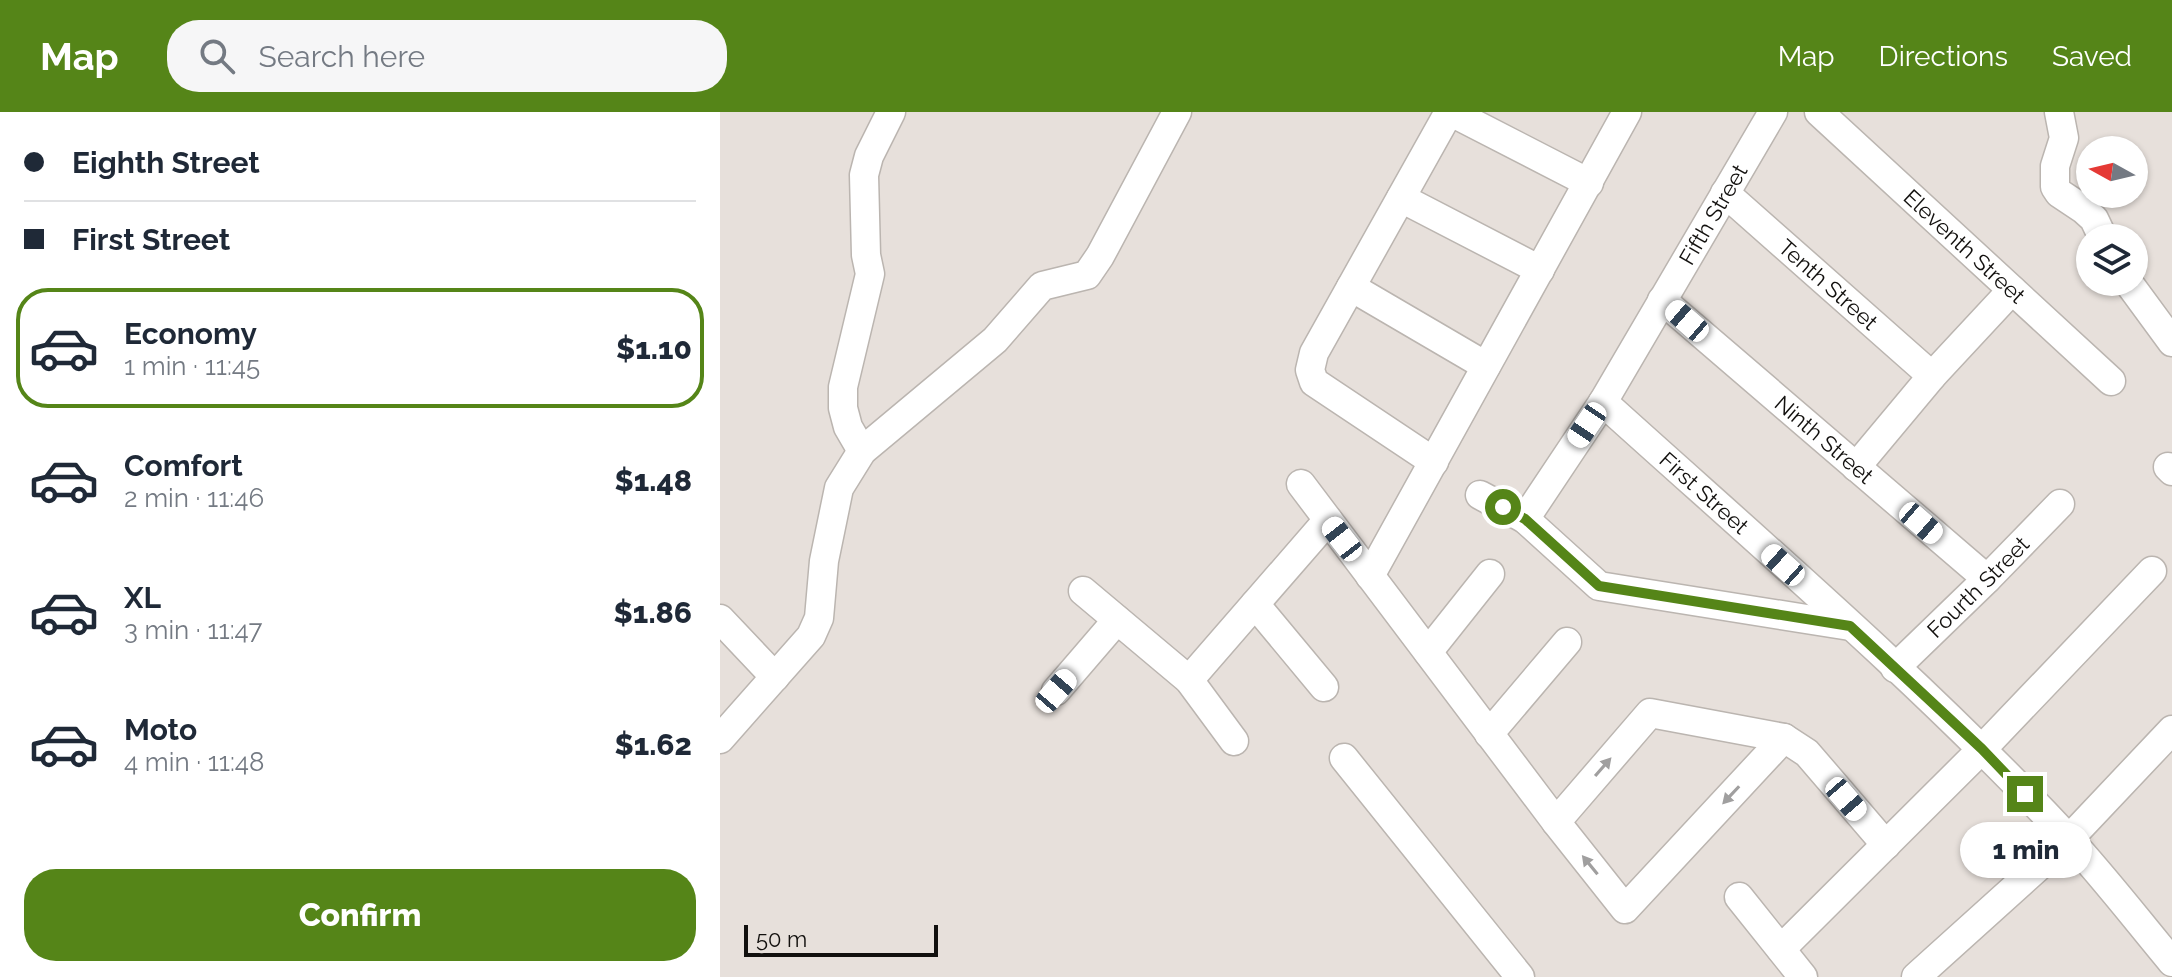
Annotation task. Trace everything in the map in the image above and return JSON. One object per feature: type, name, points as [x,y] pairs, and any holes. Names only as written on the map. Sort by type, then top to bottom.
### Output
[{"type":"street","points":[[862,451],[848,427],[843,408],[843,387],[870,274],[866,255],[864,175],[869,156],[890,112]]},
{"type":"street","points":[[720,739],[811,636],[819,618],[824,561],[839,488],[862,451],[995,340],[1042,286],[1087,275],[1177,112]]},
{"type":"street","points":[[1434,462],[1314,382],[1310,370],[1314,353],[1450,112],[1589,183]]},
{"type":"street","points":[[1370,576],[1627,112]]},
{"type":"street","name":"Fifth Street","points":[[1525,519],[1603,402],[1773,112]]},
{"type":"street","name":"Eleventh Street","points":[[1819,112],[2111,381]]},
{"type":"street","points":[[2059,112],[2064,138],[2055,166],[2055,187],[2096,224]]},
{"type":"street","name":"Tenth Street","points":[[1725,193],[1932,376]]},
{"type":"street","points":[[1401,198],[1540,270]]},
{"type":"street","points":[[1351,287],[1486,366]]},
{"type":"street","points":[[1856,467],[1932,376],[2012,290]]},
{"type":"street","points":[[2138,296],[2172,342]]},
{"type":"street","name":"Ninth Street","points":[[1662,300],[1987,579]]},
{"type":"street","name":"First Street","points":[[1603,402],[1982,749],[2069,839],[2172,962]]},
{"type":"street","points":[[1301,484],[1625,909],[1784,738]]},
{"type":"street","points":[[1480,495],[1525,519],[1599,586],[1850,626]]},
{"type":"street","name":"Fourth Street","points":[[1895,668],[2060,504]]},
{"type":"street","points":[[1189,680],[1328,520]]},
{"type":"street","points":[[1781,949],[1982,749],[2152,571]]},
{"type":"street","points":[[1428,652],[1490,574]]},
{"type":"street","points":[[1083,591],[1189,680],[1234,741]]},
{"type":"street","points":[[1255,604],[1324,687]]},
{"type":"street","points":[[720,619],[775,677]]},
{"type":"street","points":[[1056,691],[1117,620]]},
{"type":"street","points":[[1489,734],[1567,642]]},
{"type":"street","points":[[1556,822],[1650,713],[1784,738],[1807,753],[1886,845]]},
{"type":"street","points":[[1916,977],[2069,839],[2172,730]]},
{"type":"street","points":[[1344,758],[1520,977]]},
{"type":"street","points":[[1739,897],[1803,977]]},
{"type":"route","points":[[1503,507],[1525,519],[1599,586],[1850,626],[1982,749],[2025,794]]}]
